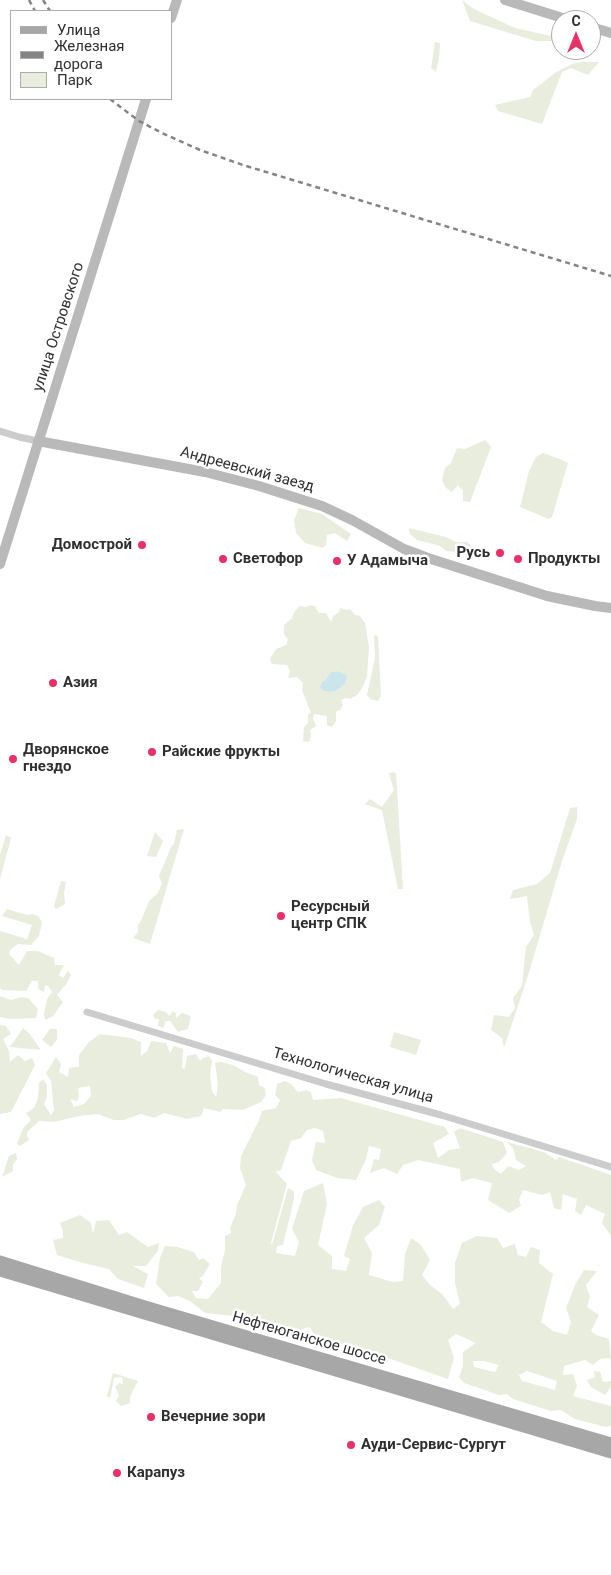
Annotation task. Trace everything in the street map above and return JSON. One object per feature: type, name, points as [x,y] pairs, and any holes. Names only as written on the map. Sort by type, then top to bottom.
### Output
[{"type":"main road","points":[[172,15],[177,0]]},
{"type":"main road","points":[[505,0],[551,14]]},
{"type":"main road","name":"улица Островского","points":[[0,564],[146,100]]},
{"type":"main road","name":"Андреевский заезд","points":[[38,441],[200,471],[259,486],[322,506],[352,520],[404,549],[428,558],[548,596],[611,608]]},
{"type":"main road","name":"Нефтеюганское шоссе","points":[[0,1261],[145,1306],[611,1444]]},
{"type":"main road","name":"Нефтеюганское шоссе","points":[[0,1271],[611,1453]]},
{"type":"street","points":[[0,431],[38,441]]},
{"type":"street","name":"Технологическая улица","points":[[87,1012],[326,1084],[441,1115],[611,1167]]},
{"type":"green space","points":[[462,0],[474,9],[515,28],[551,36],[551,41],[536,41],[470,21]]},
{"type":"green space","points":[[435,42],[440,43],[436,72],[431,68]]},
{"type":"green space","points":[[599,62],[588,75],[571,68],[562,72],[542,124],[498,111],[495,105],[530,97],[533,90],[555,73],[572,64]]},
{"type":"green space","points":[[485,440],[491,447],[470,502],[463,501],[463,491],[458,485],[452,492],[445,487],[442,480],[445,468],[451,463],[457,448],[465,449]]},
{"type":"green space","points":[[543,453],[568,463],[552,517],[549,519],[520,507],[529,471],[536,457]]},
{"type":"green space","points":[[299,508],[322,514],[351,534],[347,541],[335,533],[327,535],[326,545],[323,548],[305,543],[296,533],[294,520]]},
{"type":"green space","points":[[409,528],[446,537],[456,542],[467,542],[475,549],[477,554],[446,551],[440,546],[417,540],[410,534]]},
{"type":"green space","points":[[311,605],[316,607],[319,613],[326,613],[331,622],[333,616],[339,612],[340,608],[350,609],[355,615],[360,616],[365,623],[369,647],[367,676],[362,688],[357,695],[350,699],[345,698],[341,700],[343,705],[340,710],[336,711],[336,721],[332,727],[327,725],[327,716],[314,714],[313,719],[316,726],[310,730],[309,742],[303,741],[304,727],[308,723],[308,714],[311,713],[302,690],[303,683],[297,677],[288,678],[290,671],[287,665],[272,664],[270,659],[276,649],[286,645],[288,640],[284,634],[284,625],[300,606],[306,607]],"holes":[[[337,671],[344,674],[345,684],[336,691],[323,691],[322,682],[331,672]]]},
{"type":"green space","points":[[374,635],[378,636],[381,695],[378,701],[370,699],[367,695],[375,658]]},
{"type":"green space","points":[[392,772],[396,773],[403,889],[398,889],[382,810],[365,804],[370,799],[382,807],[394,790],[389,774]]},
{"type":"green space","points":[[577,807],[577,819],[562,861],[504,1048],[502,1038],[491,1030],[494,1015],[509,1017],[515,1008],[513,998],[522,986],[526,947],[534,935],[530,922],[527,896],[510,899],[513,890],[537,884],[550,873],[570,808]]},
{"type":"green space","points":[[184,829],[150,944],[133,938],[138,932],[138,925],[149,901],[157,894],[162,884],[159,876],[174,844],[177,830]]},
{"type":"green space","points":[[155,832],[163,841],[156,857],[147,856]]},
{"type":"green space","points":[[6,835],[11,838],[0,879],[0,855]]},
{"type":"green space","points":[[61,881],[66,882],[65,904],[56,909],[54,906]]},
{"type":"green space","points":[[7,909],[38,916],[42,922],[39,936],[31,945],[18,944],[11,949],[9,954],[19,965],[27,951],[38,951],[54,958],[55,965],[64,965],[59,975],[63,978],[68,971],[71,975],[57,995],[63,1002],[53,1016],[45,1020],[44,1014],[47,999],[52,992],[48,986],[45,985],[44,992],[38,989],[38,981],[32,981],[26,991],[2,990],[0,988],[0,931],[27,939],[32,925],[2,916]]},
{"type":"green space","points":[[0,996],[11,1000],[21,997],[28,998],[38,1009],[36,1018],[11,1019],[0,1017]]},
{"type":"green space","points":[[158,1010],[166,1012],[169,1016],[173,1011],[176,1013],[176,1018],[182,1013],[191,1016],[188,1029],[178,1032],[170,1021],[166,1021],[163,1028],[158,1026],[159,1019],[155,1019],[153,1015]]},
{"type":"green space","points":[[0,1025],[6,1026],[11,1034],[3,1039],[9,1051],[10,1062],[18,1055],[25,1061],[32,1058],[35,1065],[11,1112],[0,1114]]},
{"type":"green space","points":[[23,1028],[29,1033],[41,1050],[10,1047]]},
{"type":"green space","points":[[50,1029],[57,1029],[57,1040],[51,1047],[42,1040]]},
{"type":"green space","points":[[394,1032],[421,1040],[416,1055],[390,1047]]},
{"type":"green space","points":[[100,1034],[131,1038],[141,1042],[141,1056],[147,1051],[151,1041],[166,1043],[170,1053],[174,1046],[183,1049],[182,1069],[185,1068],[187,1056],[196,1054],[200,1061],[209,1056],[212,1061],[210,1075],[212,1091],[216,1097],[218,1085],[215,1063],[221,1062],[233,1065],[258,1077],[259,1085],[265,1088],[266,1095],[261,1102],[243,1110],[223,1109],[220,1112],[204,1108],[201,1116],[187,1119],[164,1113],[154,1118],[141,1114],[124,1120],[114,1120],[97,1114],[54,1122],[39,1121],[28,1131],[29,1140],[20,1146],[17,1144],[23,1128],[31,1120],[26,1113],[34,1108],[38,1098],[39,1083],[43,1079],[47,1085],[47,1097],[44,1104],[51,1115],[54,1111],[51,1081],[46,1073],[56,1057],[61,1064],[59,1072],[68,1077],[69,1068],[79,1067],[79,1055],[89,1042]],"holes":[[[90,1086],[91,1096],[84,1104],[74,1107],[70,1099],[77,1101],[79,1097],[78,1088]]]},
{"type":"green space","points":[[285,1081],[291,1084],[298,1092],[306,1090],[311,1092],[313,1100],[341,1098],[445,1127],[449,1134],[433,1143],[438,1158],[449,1150],[460,1148],[454,1132],[460,1128],[503,1142],[507,1153],[499,1162],[492,1164],[495,1170],[501,1174],[508,1166],[519,1170],[526,1166],[516,1160],[513,1148],[507,1142],[544,1152],[556,1160],[559,1157],[611,1175],[611,1236],[602,1223],[605,1214],[586,1205],[581,1215],[575,1211],[577,1199],[563,1194],[561,1210],[554,1208],[550,1192],[542,1195],[523,1190],[519,1199],[521,1206],[509,1213],[488,1200],[492,1183],[472,1178],[461,1182],[460,1169],[418,1160],[403,1165],[397,1174],[384,1168],[370,1173],[374,1159],[379,1160],[381,1149],[369,1146],[366,1159],[356,1180],[337,1178],[316,1170],[312,1160],[316,1142],[325,1143],[323,1131],[315,1128],[307,1130],[301,1138],[291,1141],[281,1170],[276,1172],[287,1184],[271,1243],[272,1245],[288,1188],[294,1191],[294,1199],[283,1245],[277,1246],[276,1253],[295,1256],[299,1242],[292,1229],[304,1191],[323,1183],[327,1204],[318,1245],[332,1256],[332,1269],[346,1271],[350,1259],[344,1256],[353,1225],[363,1207],[379,1200],[385,1207],[379,1225],[364,1238],[372,1253],[369,1275],[393,1282],[403,1281],[405,1254],[411,1238],[421,1245],[430,1260],[422,1275],[430,1285],[442,1294],[453,1309],[460,1304],[455,1283],[455,1263],[462,1243],[477,1236],[497,1238],[503,1248],[515,1244],[518,1255],[526,1257],[531,1247],[540,1250],[539,1263],[553,1274],[541,1322],[553,1331],[567,1335],[571,1322],[566,1308],[576,1283],[584,1270],[597,1271],[586,1285],[590,1297],[587,1307],[599,1315],[591,1331],[596,1335],[609,1339],[611,1361],[609,1358],[600,1359],[593,1365],[585,1360],[564,1366],[563,1375],[573,1374],[577,1386],[573,1396],[611,1406],[611,1426],[606,1427],[575,1419],[561,1410],[551,1411],[513,1399],[507,1394],[499,1395],[464,1383],[459,1377],[463,1366],[463,1352],[476,1343],[456,1334],[448,1340],[454,1358],[448,1379],[365,1350],[316,1336],[309,1327],[294,1332],[244,1317],[205,1313],[190,1301],[178,1296],[169,1297],[156,1284],[160,1258],[165,1246],[194,1252],[199,1260],[203,1258],[210,1264],[203,1276],[199,1278],[203,1282],[198,1291],[192,1291],[196,1298],[208,1299],[221,1283],[225,1236],[231,1233],[230,1228],[236,1214],[237,1205],[246,1185],[240,1168],[241,1156],[262,1111],[276,1108],[280,1100],[275,1095],[277,1084]],"holes":[[[473,1361],[484,1361],[499,1365],[495,1372],[474,1367]],[[527,1371],[557,1381],[555,1390],[522,1381],[519,1375]]]},
{"type":"green space","points":[[16,1153],[17,1159],[13,1165],[13,1171],[2,1177],[9,1156]]},
{"type":"green space","points":[[80,1215],[91,1223],[93,1234],[96,1221],[109,1220],[119,1235],[127,1232],[148,1247],[159,1243],[158,1251],[146,1266],[133,1266],[148,1274],[144,1288],[118,1279],[109,1269],[57,1255],[53,1240],[63,1238],[60,1223]]},
{"type":"green space","points":[[594,1371],[600,1372],[603,1382],[611,1381],[611,1387],[605,1395],[591,1387],[587,1380],[595,1377]]},
{"type":"green space","points":[[113,1373],[138,1381],[130,1397],[130,1403],[121,1406],[116,1401],[119,1395],[115,1387],[119,1383],[123,1384],[122,1377],[114,1378],[110,1398],[107,1396]]},
{"type":"water","points":[[337,671],[347,676],[345,684],[336,691],[323,691],[320,687],[322,682],[331,672]]},
{"type":"railway","points":[[29,0],[34,10]]},
{"type":"railway","points":[[43,0],[49,10]]},
{"type":"railway","points":[[111,100],[139,121],[200,150],[243,165],[611,276]]},
{"type":"place","name":"Домострой","points":[[142,545]]},
{"type":"place","name":"Русь","points":[[500,553]]},
{"type":"place","name":"Светофор","points":[[223,559]]},
{"type":"place","name":"Продукты","points":[[518,559]]},
{"type":"place","name":"У Адамыча","points":[[337,561]]},
{"type":"place","name":"Азия","points":[[53,683]]},
{"type":"place","name":"Райские фрукты","points":[[152,752]]},
{"type":"place","name":"Дворянское гнездо","points":[[13,759]]},
{"type":"place","name":"Ресурсный центр СПК","points":[[281,916]]},
{"type":"place","name":"Вечерние зори","points":[[151,1417]]},
{"type":"place","name":"Ауди-Сервис-Сургут","points":[[351,1445]]},
{"type":"place","name":"Карапуз","points":[[117,1473]]}]
